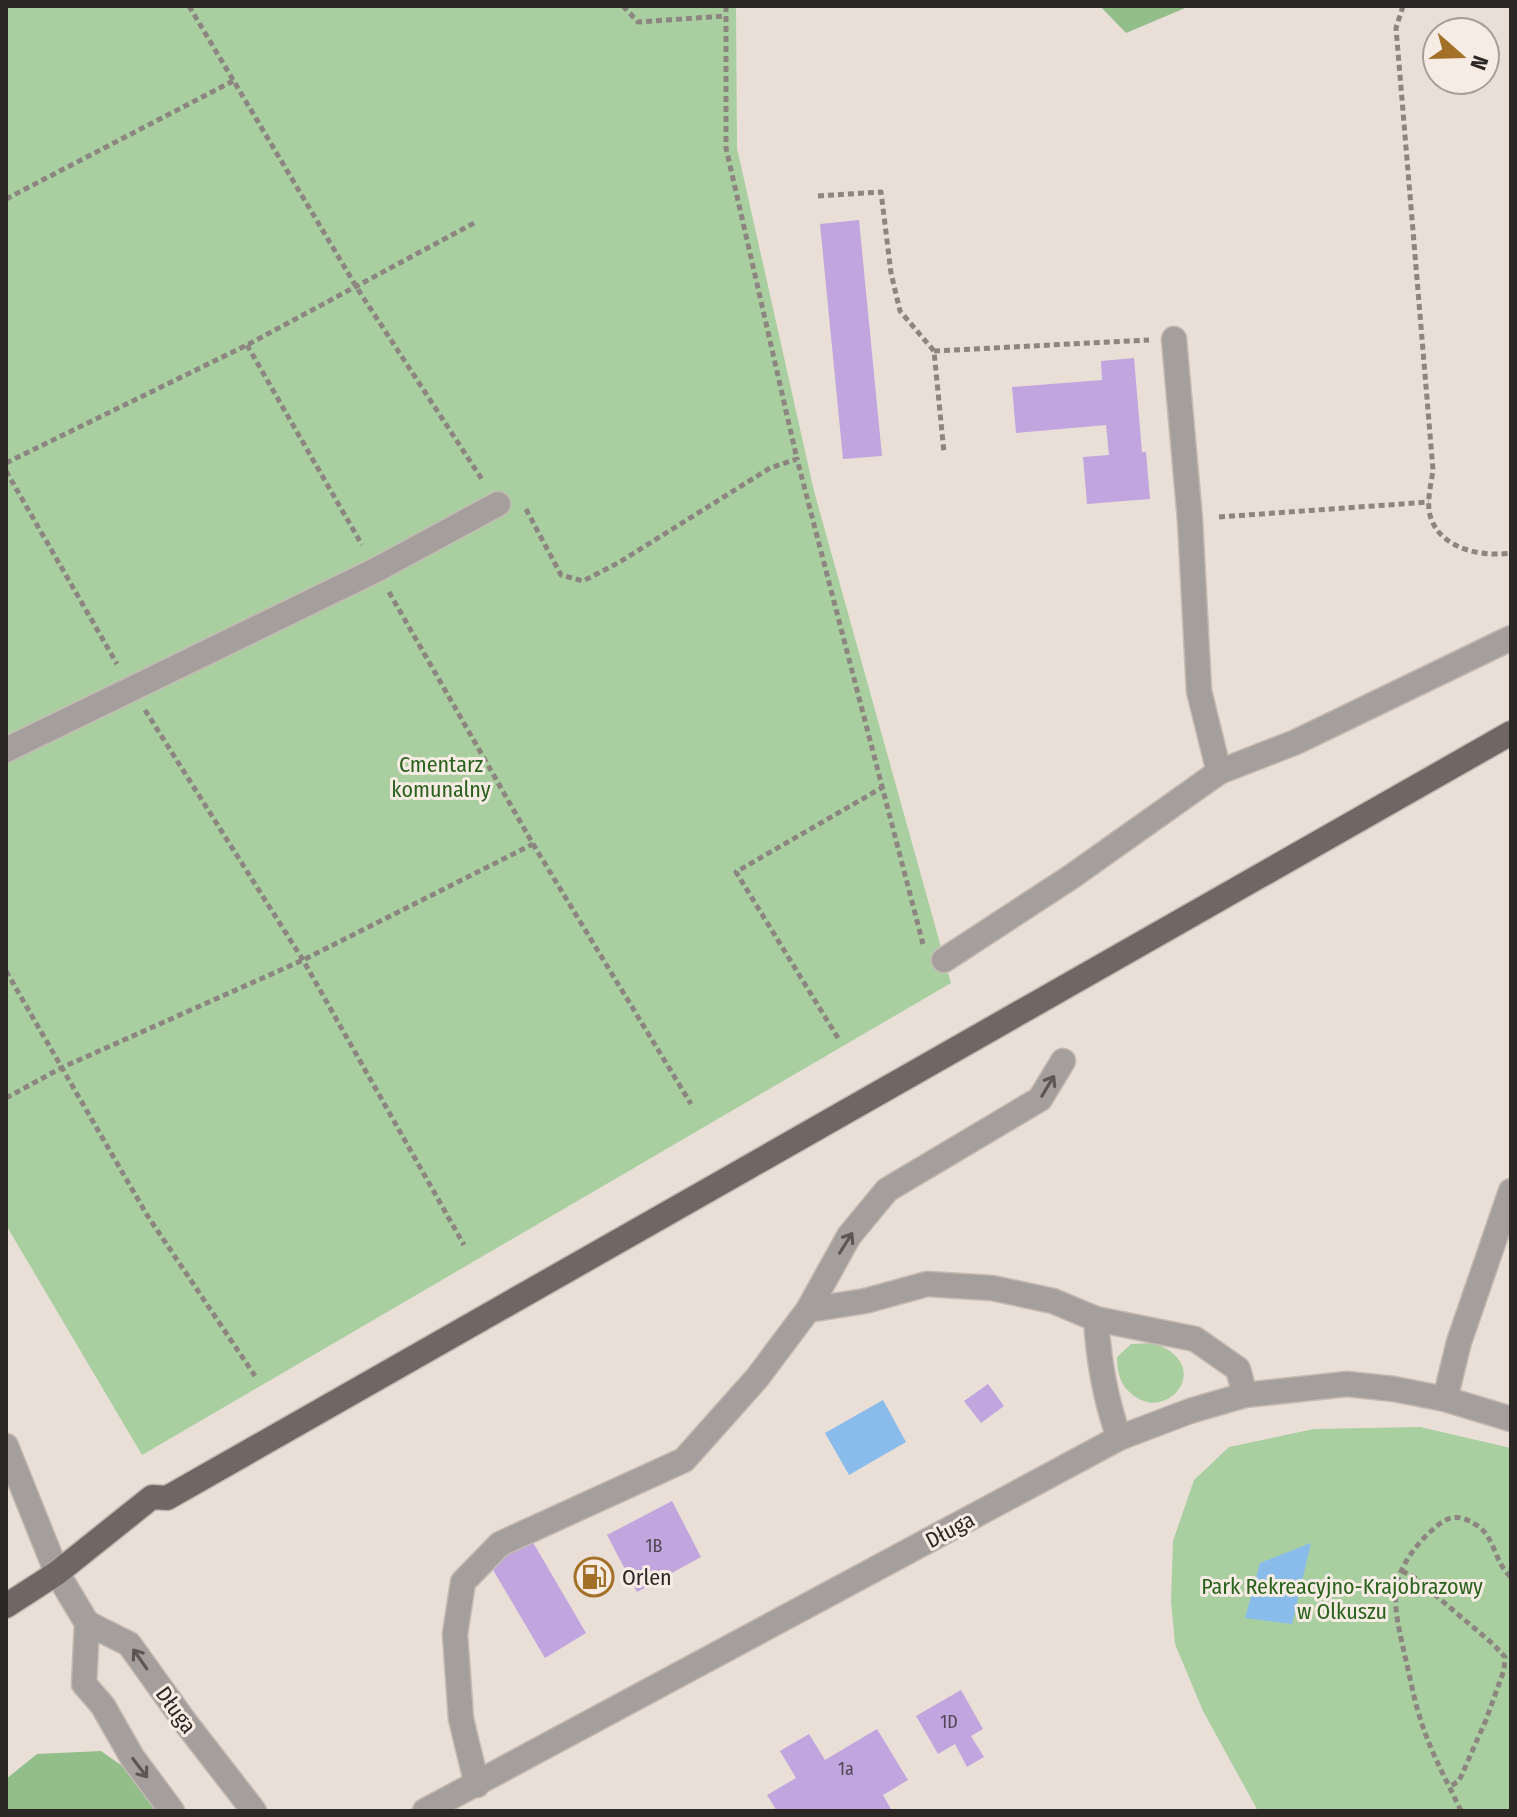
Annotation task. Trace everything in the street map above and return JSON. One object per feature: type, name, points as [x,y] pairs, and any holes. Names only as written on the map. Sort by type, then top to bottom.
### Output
[{"type":"main road","points":[[6,1606],[57,1573],[152,1497],[167,1498],[1511,733]]},
{"type":"street","points":[[1174,339],[1190,520],[1199,691],[1219,772]]},
{"type":"street","points":[[6,750],[376,570],[498,504]]},
{"type":"street","points":[[944,960],[1071,877],[1219,772],[1296,742],[1511,638]]},
{"type":"street","points":[[477,1785],[461,1719],[455,1634],[463,1582],[500,1544],[684,1460],[757,1378],[808,1310],[849,1236],[887,1190],[1040,1099],[1063,1061]]},
{"type":"street","points":[[1445,1399],[1459,1342],[1505,1223],[1511,1191]]},
{"type":"street","points":[[808,1310],[865,1301],[927,1284],[992,1288],[1053,1301],[1096,1319],[1195,1339],[1238,1369],[1245,1395]]},
{"type":"street","points":[[1096,1319],[1105,1397],[1119,1438]]},
{"type":"street","name":"Długa","points":[[425,1811],[1119,1438],[1190,1411],[1245,1395],[1347,1384],[1445,1399],[1511,1419]]},
{"type":"street","points":[[6,1446],[57,1573],[87,1623],[84,1684],[103,1706],[132,1757],[172,1811]]},
{"type":"street","name":"Długa","points":[[87,1623],[129,1644],[254,1811]]},
{"type":"path","points":[[189,6],[357,288],[507,518],[526,508],[561,575],[583,581],[618,563],[770,468],[797,459]]},
{"type":"path","points":[[623,6],[638,22],[725,16]]},
{"type":"path","points":[[726,6],[726,148],[797,459],[929,965],[944,960]]},
{"type":"path","points":[[1403,6],[1396,28],[1433,470],[1429,502],[1432,522],[1446,539],[1468,551],[1495,555],[1511,553]]},
{"type":"path","points":[[6,199],[233,81]]},
{"type":"path","points":[[818,196],[881,192],[891,273],[900,311],[934,351],[944,453]]},
{"type":"path","points":[[6,463],[247,345],[476,222]]},
{"type":"path","points":[[934,351],[1174,339]]},
{"type":"path","points":[[247,345],[533,844],[691,1104]]},
{"type":"path","points":[[6,471],[131,688],[303,960],[464,1245]]},
{"type":"path","points":[[1190,520],[1429,502]]},
{"type":"path","points":[[838,1038],[736,872],[883,787]]},
{"type":"path","points":[[6,1098],[61,1068],[303,960],[533,844]]},
{"type":"path","points":[[6,971],[147,1215],[255,1376]]},
{"type":"path","points":[[1461,1811],[1420,1720],[1397,1622],[1396,1588],[1402,1570],[1418,1543],[1443,1520],[1457,1516],[1478,1526],[1487,1535],[1497,1558],[1511,1577]]},
{"type":"path","points":[[1402,1570],[1505,1657],[1504,1670],[1486,1720],[1459,1781],[1449,1787]]},
{"type":"green space","name":"Cmentarz komunalny","points":[[6,6],[736,6],[737,148],[814,491],[951,983],[142,1455],[6,1225]]},
{"type":"green space","points":[[1100,6],[1190,6],[1126,33]]},
{"type":"green space","points":[[1154,1343],[1172,1353],[1182,1364],[1184,1376],[1180,1388],[1172,1396],[1160,1402],[1147,1402],[1125,1388],[1117,1357],[1131,1344]]},
{"type":"green space","name":"Park Rekreacyjno-Krajobrazowy w Olkuszu","points":[[1420,1427],[1511,1448],[1511,1811],[1258,1811],[1203,1711],[1175,1644],[1171,1601],[1173,1541],[1194,1480],[1229,1447],[1314,1429]]},
{"type":"green space","points":[[101,1751],[159,1792],[172,1811],[6,1811],[6,1779],[37,1754]]},
{"type":"water","points":[[883,1400],[906,1442],[849,1475],[825,1433]]},
{"type":"water","points":[[1311,1543],[1292,1624],[1245,1618],[1260,1563]]},
{"type":"building","points":[[859,220],[882,456],[843,459],[820,224]]},
{"type":"building","points":[[1134,358],[1142,452],[1146,452],[1150,499],[1087,504],[1083,457],[1109,455],[1106,425],[1016,433],[1012,387],[1102,380],[1101,361]]},
{"type":"building","points":[[988,1384],[1004,1406],[981,1423],[964,1401]]},
{"type":"building","points":[[672,1501],[701,1557],[637,1592],[607,1535]]},
{"type":"building","points":[[531,1539],[586,1633],[545,1658],[489,1563]]},
{"type":"building","points":[[961,1690],[983,1729],[971,1736],[984,1757],[967,1767],[955,1744],[938,1754],[916,1716]]},
{"type":"building","points":[[877,1729],[908,1780],[883,1795],[892,1811],[777,1811],[767,1795],[796,1778],[780,1751],[809,1734],[825,1760]]},
{"type":"place","name":"Orlen","points":[[594,1577]]}]
